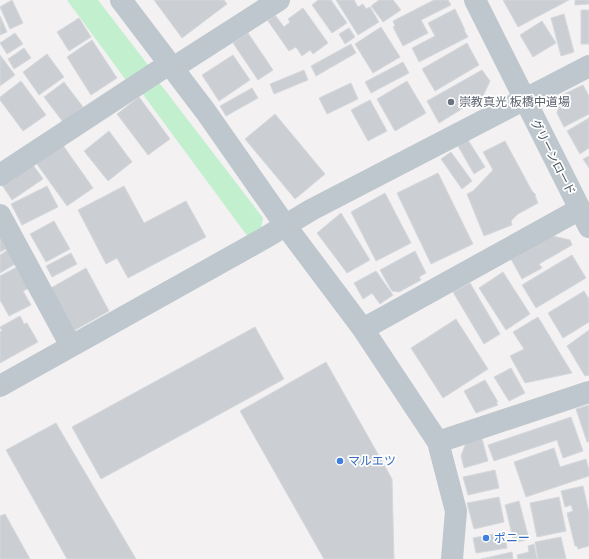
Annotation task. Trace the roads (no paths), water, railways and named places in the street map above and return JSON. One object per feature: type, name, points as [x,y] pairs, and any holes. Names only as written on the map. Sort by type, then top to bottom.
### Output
[{"type":"street","points":[[121,0],[206,112],[285,225],[363,329],[438,442],[456,511],[452,559]]},
{"type":"street","points":[[0,175],[171,66],[279,0]]},
{"type":"street","name":"グリーンロード","points":[[475,0],[524,99],[585,214]]},
{"type":"street","points":[[0,386],[263,239],[311,210],[589,66]]},
{"type":"street","points":[[363,329],[585,214]]},
{"type":"street","points":[[0,215],[71,346]]},
{"type":"street","points":[[438,442],[589,392]]},
{"type":"place","name":"崇教真光 板橋中道場","points":[[451,102]]},
{"type":"place","name":"マルエツ","points":[[340,461]]},
{"type":"place","name":"ポニー","points":[[486,538]]}]
